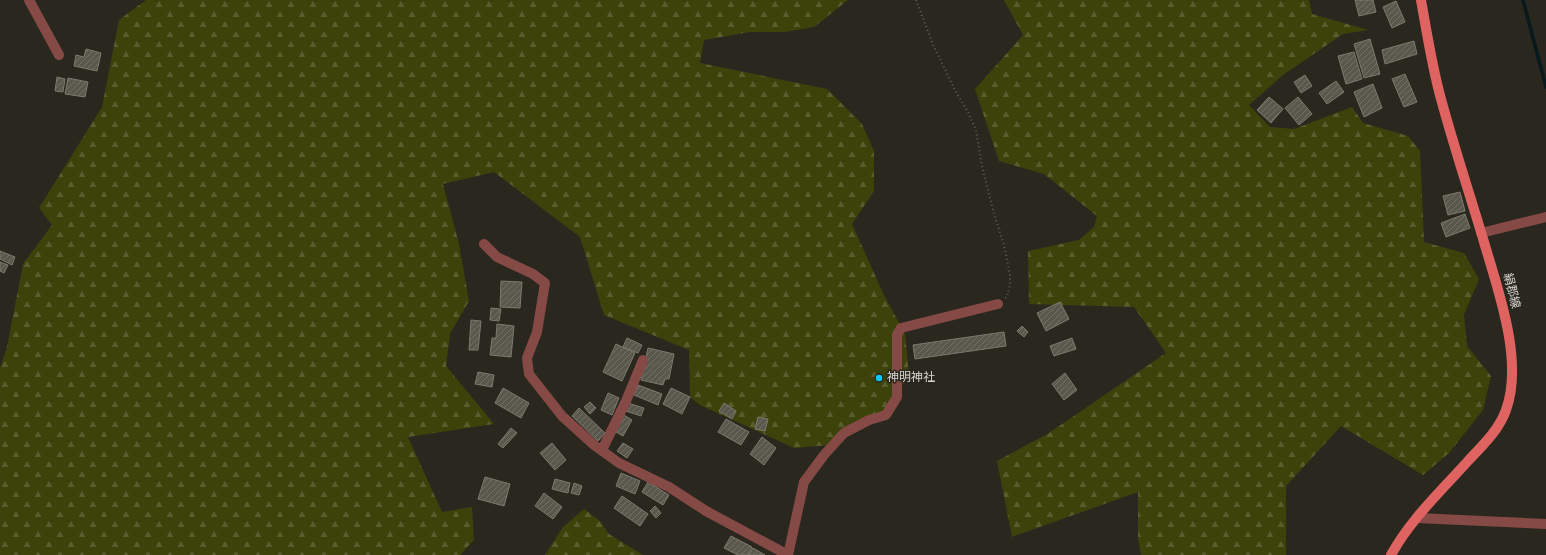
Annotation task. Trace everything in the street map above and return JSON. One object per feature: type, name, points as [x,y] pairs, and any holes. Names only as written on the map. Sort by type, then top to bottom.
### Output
[{"type":"main road","name":"絹郡線","points":[[1391,555],[1397,544],[1417,518],[1492,435],[1506,409],[1512,388],[1512,363],[1509,335],[1482,233],[1441,98],[1421,0]]},
{"type":"street","points":[[29,0],[59,55]]},
{"type":"street","points":[[1482,233],[1546,217]]},
{"type":"street","points":[[484,244],[497,256],[533,274],[545,283],[537,332],[527,358],[529,374],[562,416],[619,463],[669,487],[706,512],[788,555],[804,482],[824,455],[844,433],[869,420],[886,415],[897,397],[897,335],[901,328],[998,304]]},
{"type":"street","points":[[602,450],[626,401],[643,360]]},
{"type":"street","points":[[1417,518],[1546,524]]},
{"type":"path","points":[[916,0],[934,47],[976,130],[982,166],[994,214],[1004,245],[1010,275],[1010,284],[1006,297],[998,304]]},
{"type":"green space","points":[[146,0],[848,0],[814,27],[784,32],[750,32],[704,40],[700,63],[827,89],[862,124],[874,151],[874,191],[852,224],[884,295],[905,334],[909,376],[876,420],[831,445],[794,448],[700,405],[690,397],[689,350],[604,315],[580,237],[494,172],[443,184],[459,244],[469,301],[450,334],[446,366],[494,424],[408,437],[442,512],[472,507],[474,540],[460,555],[0,555],[0,368],[7,347],[23,264],[52,225],[39,208],[102,107],[119,20]]},
{"type":"green space","points":[[1004,0],[1309,0],[1312,14],[1368,30],[1343,34],[1283,75],[1249,105],[1270,127],[1294,129],[1352,107],[1363,123],[1408,136],[1420,151],[1424,242],[1464,253],[1479,279],[1464,315],[1467,346],[1491,376],[1483,410],[1449,453],[1423,475],[1341,426],[1286,486],[1286,555],[1141,555],[1138,539],[1138,492],[1012,537],[997,461],[1049,433],[1166,353],[1134,307],[1029,304],[1028,251],[1079,240],[1094,227],[1097,216],[1044,174],[999,161],[975,89],[1023,35]]},
{"type":"green space","points":[[584,509],[600,521],[609,534],[643,555],[545,555],[563,527]]},
{"type":"building","points":[[1355,0],[1373,0],[1376,12],[1359,16]]},
{"type":"building","points":[[1396,1],[1405,22],[1392,28],[1383,7]]},
{"type":"building","points":[[1370,39],[1380,74],[1364,78],[1354,44]]},
{"type":"building","points":[[1414,41],[1417,54],[1385,64],[1382,50]]},
{"type":"building","points":[[86,49],[101,53],[97,71],[74,66],[76,55],[84,57]]},
{"type":"building","points":[[1354,52],[1362,79],[1346,84],[1338,56]]},
{"type":"building","points":[[1405,74],[1417,102],[1404,107],[1392,79]]},
{"type":"building","points":[[1305,75],[1312,86],[1301,93],[1294,82]]},
{"type":"building","points":[[57,77],[65,79],[63,92],[55,91]]},
{"type":"building","points":[[68,78],[88,82],[85,97],[65,94]]},
{"type":"building","points":[[1336,81],[1344,92],[1327,104],[1319,93]]},
{"type":"building","points":[[1373,84],[1382,108],[1364,117],[1354,92]]},
{"type":"building","points":[[1269,97],[1283,109],[1271,123],[1257,110]]},
{"type":"building","points":[[1298,97],[1312,114],[1299,125],[1285,108]]},
{"type":"building","points":[[1460,192],[1465,211],[1448,215],[1443,196]]},
{"type":"building","points":[[1465,214],[1470,228],[1446,237],[1441,223]]},
{"type":"building","points":[[0,251],[15,257],[12,265],[0,259]]},
{"type":"building","points":[[0,262],[8,265],[4,273],[0,271]]},
{"type":"building","points":[[501,281],[522,282],[520,308],[500,307]]},
{"type":"building","points":[[1060,302],[1069,319],[1046,331],[1037,313]]},
{"type":"building","points":[[491,308],[501,309],[499,321],[490,320]]},
{"type":"building","points":[[471,320],[481,321],[478,350],[469,350]]},
{"type":"building","points":[[497,324],[514,326],[511,357],[490,355],[492,338],[496,338]]},
{"type":"building","points":[[1022,326],[1028,332],[1024,337],[1017,331]]},
{"type":"building","points":[[1004,332],[1006,346],[915,359],[913,345]]},
{"type":"building","points":[[627,338],[642,345],[638,353],[623,347]]},
{"type":"building","points":[[1072,338],[1076,349],[1054,356],[1050,346]]},
{"type":"building","points":[[616,344],[635,353],[622,381],[603,372]]},
{"type":"building","points":[[648,348],[674,354],[669,379],[665,379],[663,385],[641,380]]},
{"type":"building","points":[[478,372],[494,375],[492,387],[475,384]]},
{"type":"building","points":[[1065,373],[1077,390],[1064,400],[1052,384]]},
{"type":"building","points":[[638,385],[662,394],[658,405],[634,395]]},
{"type":"building","points":[[503,388],[529,403],[521,418],[495,403]]},
{"type":"building","points":[[671,388],[690,397],[682,414],[663,404]]},
{"type":"building","points":[[608,393],[619,398],[612,415],[601,410]]},
{"type":"building","points":[[590,402],[596,408],[590,414],[584,407]]},
{"type":"building","points":[[628,403],[644,408],[641,416],[626,411]]},
{"type":"building","points":[[724,403],[736,411],[732,419],[719,411]]},
{"type":"building","points":[[579,408],[605,433],[598,441],[572,416]]},
{"type":"building","points":[[624,415],[632,420],[623,436],[616,432]]},
{"type":"building","points":[[758,417],[768,419],[765,431],[755,429]]},
{"type":"building","points":[[726,419],[749,432],[741,445],[718,432]]},
{"type":"building","points":[[511,428],[517,433],[503,448],[498,444]]},
{"type":"building","points":[[762,437],[776,448],[764,465],[750,454]]},
{"type":"building","points":[[552,443],[566,460],[555,470],[540,453]]},
{"type":"building","points":[[623,443],[633,449],[627,458],[617,451]]},
{"type":"building","points":[[621,473],[640,481],[635,494],[616,486]]},
{"type":"building","points":[[485,477],[510,484],[504,506],[478,499]]},
{"type":"building","points":[[555,479],[570,483],[568,493],[552,489]]},
{"type":"building","points":[[648,482],[669,495],[663,505],[642,492]]},
{"type":"building","points":[[574,483],[582,486],[579,495],[571,493]]},
{"type":"building","points":[[544,493],[562,507],[553,519],[535,506]]},
{"type":"building","points":[[622,496],[648,514],[640,526],[614,508]]},
{"type":"building","points":[[655,506],[661,513],[656,518],[650,511]]},
{"type":"building","points":[[731,536],[752,547],[748,555],[738,555],[724,548]]},
{"type":"building","points":[[753,548],[765,555],[749,555]]},
{"type":"waterway","points":[[1523,0],[1546,87]]},
{"type":"place","name":"神明神社","points":[[879,378]]}]
